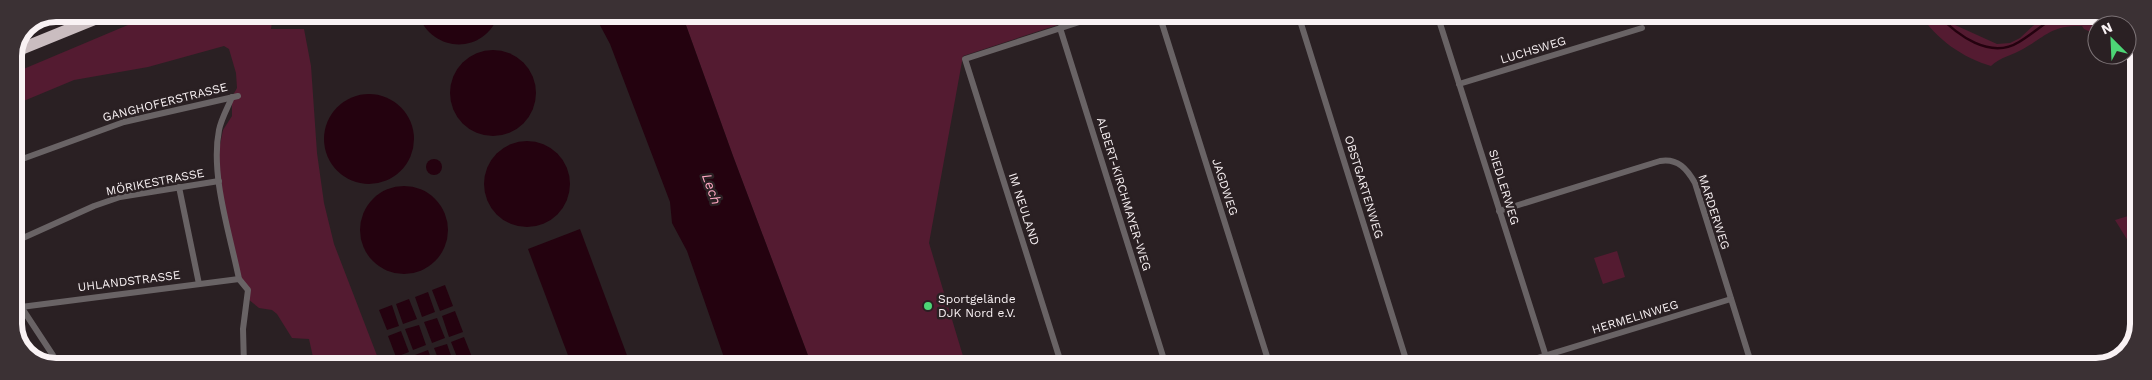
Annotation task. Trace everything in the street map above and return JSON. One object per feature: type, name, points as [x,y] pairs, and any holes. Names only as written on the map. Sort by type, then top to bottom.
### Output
[{"type":"highway","points":[[23,48],[87,22]]},
{"type":"street","points":[[1060,28],[1077,22]]},
{"type":"street","name":"JAGDWEG","points":[[1162,23],[1267,358]]},
{"type":"street","name":"OBSTGARTENWEG","points":[[1301,23],[1405,358]]},
{"type":"street","name":"SIEDLERWEG","points":[[1440,23],[1545,355]]},
{"type":"street","name":"IM NEULAND","points":[[1059,357],[965,59],[1060,28]]},
{"type":"street","name":"ALBERT-KIRCHMAYER-WEG","points":[[1060,28],[1163,358]]},
{"type":"street","name":"LUCHSWEG","points":[[1459,84],[1642,28]]},
{"type":"street","name":"GANGHOFERSTRASSE","points":[[22,159],[124,122],[235,96],[219,129],[219,181]]},
{"type":"street","name":"MARDERWEG","points":[[1499,210],[1660,161],[1666,160],[1679,163],[1688,171],[1695,183],[1749,358]]},
{"type":"street","points":[[219,181],[239,279],[248,290],[243,329],[244,357]]},
{"type":"street","name":"MÖRIKESTRASSE","points":[[23,238],[94,206],[120,197],[219,181]]},
{"type":"street","points":[[179,187],[199,284]]},
{"type":"street","name":"UHLANDSTRASSE","points":[[23,307],[239,279]]},
{"type":"street","name":"HERMELINWEG","points":[[1537,358],[1731,299]]},
{"type":"street","points":[[23,310],[54,357]]},
{"type":"shaded area","points":[[135,22],[272,22],[271,29],[304,29],[311,66],[317,153],[324,203],[334,244],[378,357],[313,357],[309,339],[292,338],[277,314],[272,310],[259,308],[248,299],[248,290],[239,279],[219,181],[218,155],[223,130],[232,116],[232,97],[237,88],[236,73],[229,49],[224,46],[148,67],[74,80],[22,102],[22,70]]},
{"type":"shaded area","points":[[685,22],[1065,22],[963,56],[929,243],[963,357],[809,357]]},
{"type":"shaded area","points":[[1926,23],[1953,23],[1997,44],[2010,43],[2020,38],[2036,23],[2087,23],[2087,30],[2082,26],[2056,29],[2019,51],[1998,60],[1991,66],[1960,53]]},
{"type":"shaded area","points":[[2129,216],[2129,243],[2115,220]]},
{"type":"shaded area","points":[[1617,251],[1625,277],[1603,284],[1594,258]]},
{"type":"water","points":[[422,22],[495,22],[482,37],[471,43],[458,44],[446,42],[435,37]]},
{"type":"water","name":"Lech","points":[[598,22],[685,22],[809,357],[724,357],[687,251],[672,223],[670,202],[610,44]]},
{"type":"water","points":[[493,50],[517,57],[529,69],[536,93],[529,117],[517,129],[493,136],[469,129],[457,117],[450,93],[457,69],[469,57]]},
{"type":"water","points":[[369,94],[386,98],[401,107],[410,122],[414,139],[410,156],[401,171],[386,180],[369,184],[352,180],[337,171],[328,156],[324,139],[328,122],[337,107],[352,98]]},
{"type":"water","points":[[527,141],[543,145],[557,154],[566,168],[570,184],[566,200],[557,214],[543,223],[527,227],[511,223],[497,214],[488,200],[484,184],[488,168],[497,154],[511,145]]},
{"type":"water","points":[[434,159],[442,167],[434,175],[426,167]]},
{"type":"water","points":[[404,186],[421,189],[435,199],[445,213],[448,230],[445,247],[435,261],[421,271],[404,274],[387,271],[373,261],[363,247],[360,230],[363,213],[373,199],[387,189]]},
{"type":"water","points":[[580,229],[628,357],[569,357],[528,249]]},
{"type":"water","points":[[445,285],[453,306],[440,311],[432,290]]},
{"type":"water","points":[[428,292],[435,312],[422,317],[415,297]]},
{"type":"water","points":[[409,299],[417,319],[403,324],[396,304]]},
{"type":"water","points":[[392,305],[399,326],[387,330],[379,310]]},
{"type":"water","points":[[455,311],[463,332],[449,337],[442,316]]},
{"type":"water","points":[[437,318],[445,338],[432,343],[424,322]]},
{"type":"water","points":[[419,325],[426,345],[413,350],[405,329]]},
{"type":"water","points":[[401,331],[409,352],[396,357],[388,336]]},
{"type":"water","points":[[464,337],[472,357],[457,357],[451,342]]},
{"type":"water","points":[[447,344],[452,357],[438,357],[434,348]]},
{"type":"water","points":[[428,350],[431,357],[416,357],[415,355]]},
{"type":"waterway","points":[[1946,23],[1975,43],[1997,48],[2008,47],[2019,42],[2046,23]]},
{"type":"place","name":"Sportgelände DJK Nord e.V.","points":[[928,306]]}]
